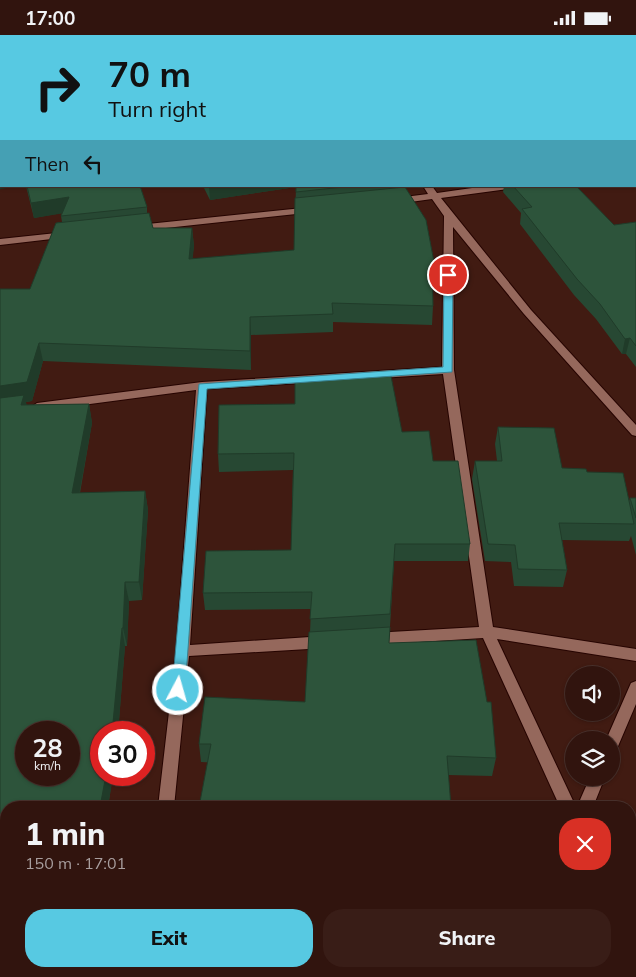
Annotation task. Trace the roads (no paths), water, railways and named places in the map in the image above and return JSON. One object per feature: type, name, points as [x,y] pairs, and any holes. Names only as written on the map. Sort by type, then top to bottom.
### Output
[{"type":"street","points":[[428,187],[448,217],[590,383],[636,432]]},
{"type":"street","points":[[386,202],[501,187]]},
{"type":"street","points":[[128,229],[326,209]]},
{"type":"street","points":[[448,217],[448,370],[487,632],[565,801]]},
{"type":"street","points":[[0,242],[79,234]]},
{"type":"street","points":[[29,408],[202,386],[448,370]]},
{"type":"street","points":[[167,801],[182,651],[202,386]]},
{"type":"street","points":[[360,640],[487,632],[636,655]]},
{"type":"street","points":[[182,651],[340,641]]},
{"type":"street","points":[[617,731],[636,687]]},
{"type":"street","points":[[588,801],[594,786]]}]
